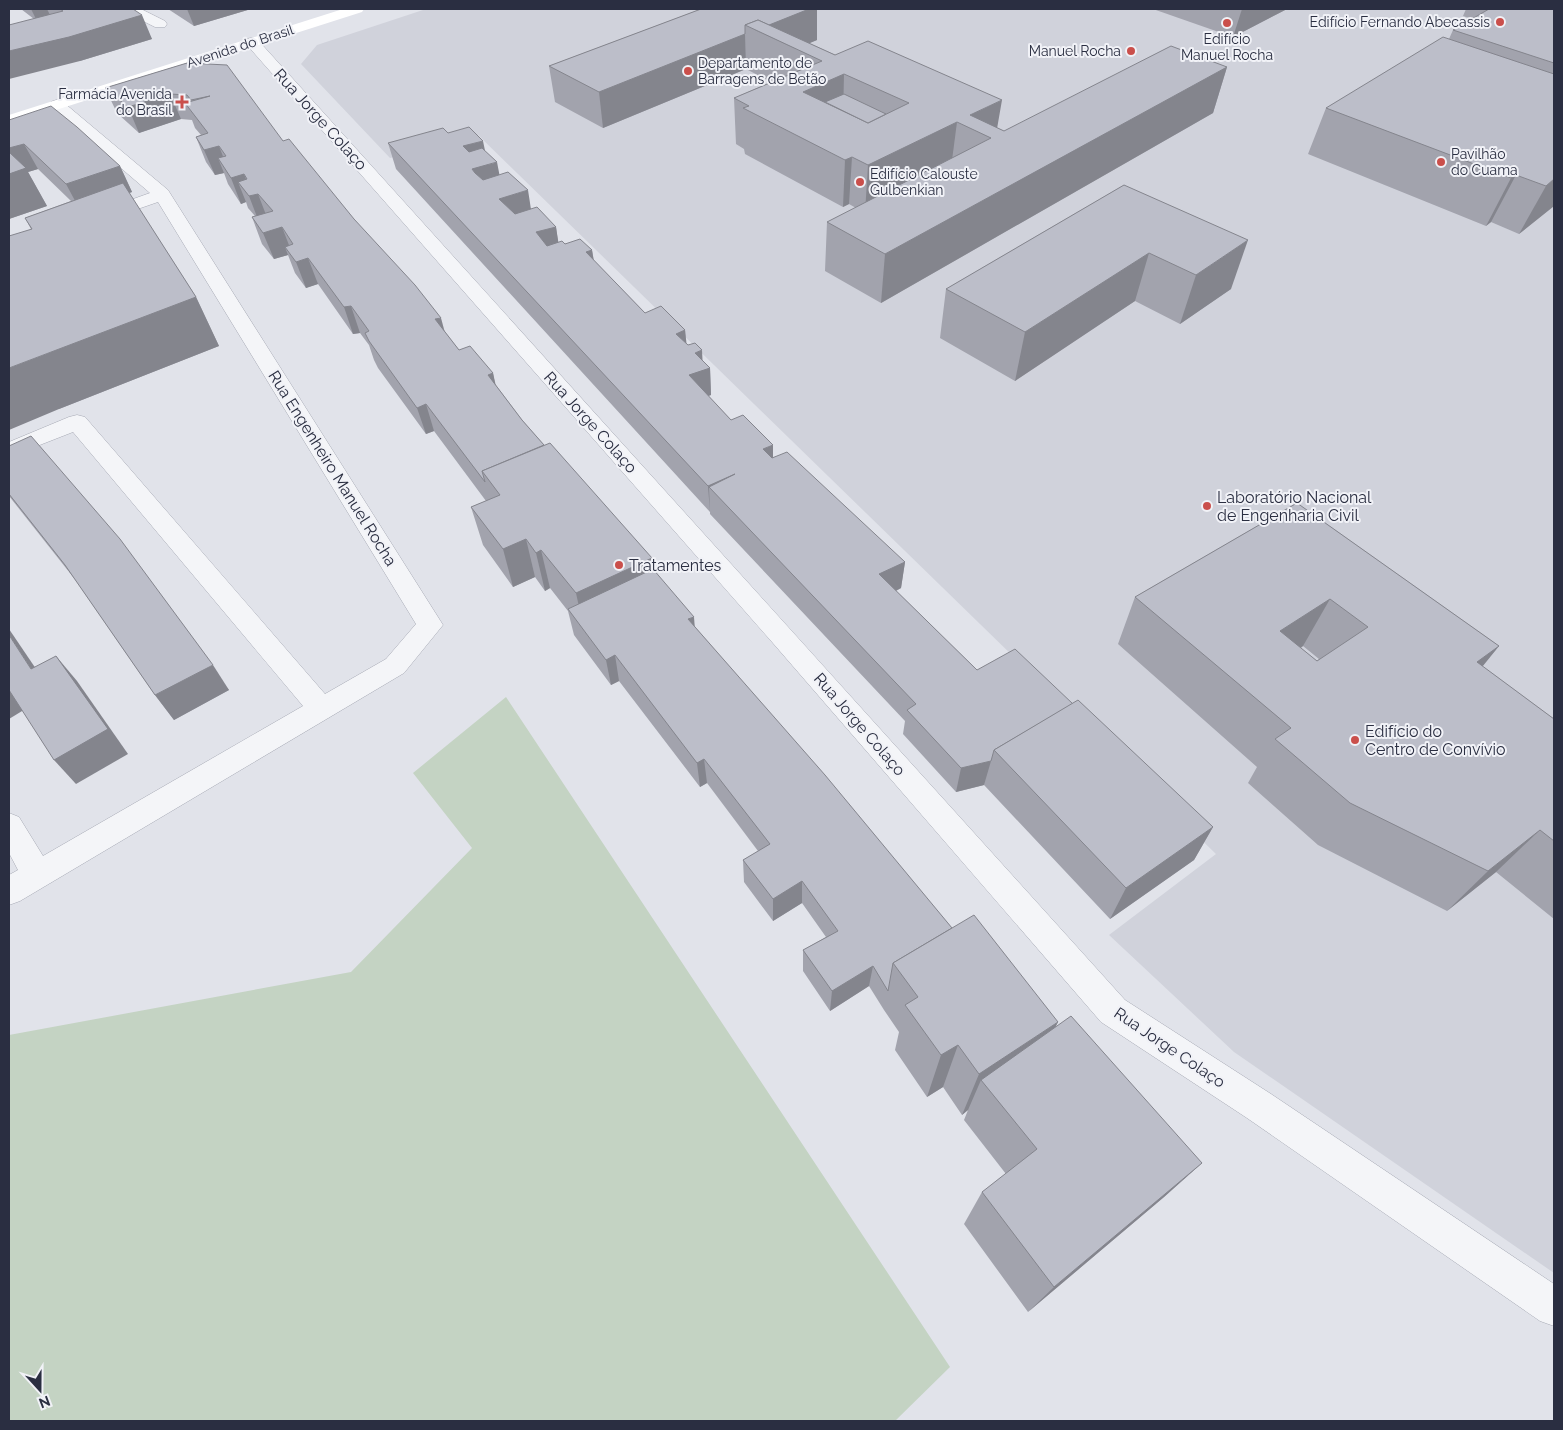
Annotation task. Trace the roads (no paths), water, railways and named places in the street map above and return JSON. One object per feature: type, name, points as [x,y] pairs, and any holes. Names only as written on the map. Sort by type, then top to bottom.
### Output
[{"type":"main road","name":"Avenida do Brasil","points":[[9,120],[357,9]]},
{"type":"street","points":[[130,9],[160,24]]},
{"type":"street","name":"Rua Jorge Colaço","points":[[252,42],[1113,1011],[1268,1111],[1554,1307]]},
{"type":"street","name":"Rua Engenheiro Manuel Rocha","points":[[9,891],[395,666],[430,625],[162,194],[57,105]]},
{"type":"street","points":[[81,224],[162,194]]},
{"type":"street","points":[[9,450],[77,422],[322,709]]},
{"type":"street","points":[[9,826],[37,874]]},
{"type":"place","name":"Edifício Fernando Abecassis","points":[[1500,22]]},
{"type":"place","name":"Edifício Manuel Rocha","points":[[1227,23]]},
{"type":"place","name":"Manuel Rocha","points":[[1131,51]]},
{"type":"place","name":"Departamento de Barragens de Betão","points":[[688,71]]},
{"type":"place","name":"Farmácia Avenida do Brasil","points":[[182,102]]},
{"type":"place","name":"Pavilhão do Cuama","points":[[1441,162]]},
{"type":"place","name":"Edifício Calouste Gulbenkian","points":[[860,182]]},
{"type":"place","name":"Laboratório Nacional de Engenharia Civil","points":[[1207,506]]},
{"type":"place","name":"Tratamentes","points":[[619,565]]},
{"type":"place","name":"Edifício do Centro de Convívio","points":[[1355,740]]}]
